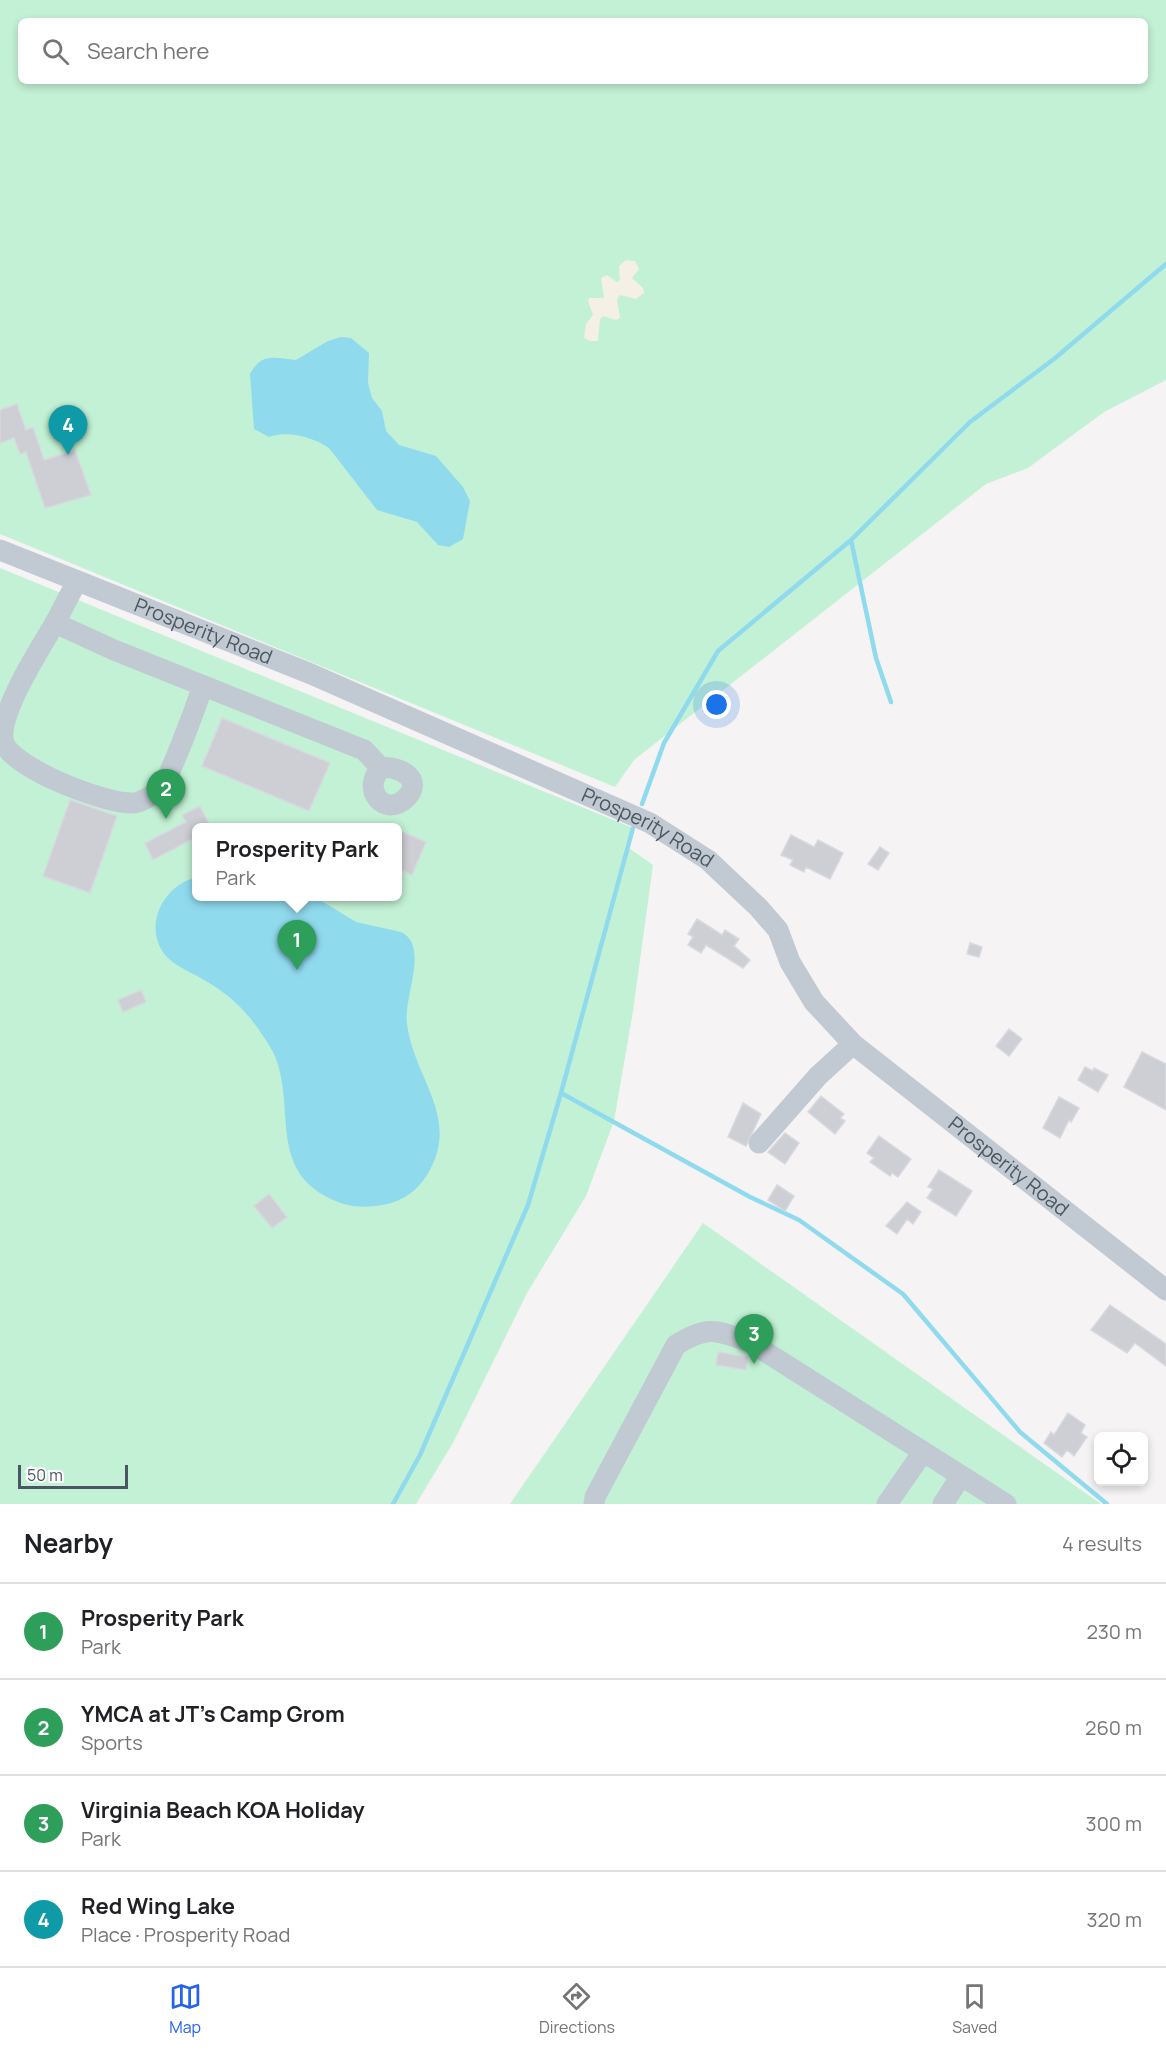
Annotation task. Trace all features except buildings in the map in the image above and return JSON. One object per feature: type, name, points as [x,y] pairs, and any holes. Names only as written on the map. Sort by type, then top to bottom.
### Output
[{"type":"street","name":"Prosperity Road","points":[[0,550],[311,674],[650,823],[708,860],[758,907],[778,930],[790,962],[814,1002],[852,1044],[1166,1290]]},
{"type":"street","points":[[77,581],[10,706],[2,740],[11,754],[36,771],[97,796],[135,804],[159,790],[203,686]]},
{"type":"street","points":[[55,623],[203,686],[364,750],[381,768]]},
{"type":"street","points":[[759,1143],[818,1076],[852,1044]]},
{"type":"street","points":[[594,1504],[595,1497],[676,1345],[697,1332],[720,1332],[750,1342],[1003,1503]]},
{"type":"street","points":[[887,1504],[923,1452]]},
{"type":"street","points":[[943,1504],[961,1476]]},
{"type":"green space","points":[[0,0],[1166,0],[1166,380],[1104,412],[1028,468],[986,484],[634,760],[615,787],[0,534]]},
{"type":"green space","points":[[0,568],[633,828],[626,846],[653,865],[633,1011],[614,1121],[586,1196],[527,1293],[454,1441],[416,1504],[0,1504]]},
{"type":"green space","points":[[703,1223],[1101,1504],[510,1504]]},
{"type":"sand","points":[[626,260],[635,261],[639,269],[632,278],[643,288],[644,293],[636,299],[620,295],[617,299],[620,318],[616,320],[603,316],[600,319],[598,341],[590,341],[584,338],[586,324],[593,315],[589,298],[604,298],[601,278],[607,275],[617,282],[620,280],[619,266]]},
{"type":"water","points":[[341,337],[351,338],[369,353],[368,383],[372,398],[382,411],[386,431],[399,445],[436,456],[463,487],[470,501],[463,539],[449,547],[438,545],[417,522],[377,510],[329,448],[323,444],[292,435],[269,437],[254,429],[250,374],[259,362],[269,358],[296,360],[328,341]]},
{"type":"water","points":[[192,879],[192,901],[322,901],[356,922],[401,932],[409,939],[414,948],[415,960],[407,1024],[411,1044],[433,1099],[440,1135],[436,1154],[427,1175],[411,1193],[383,1205],[352,1206],[331,1199],[312,1187],[299,1172],[291,1155],[287,1137],[281,1078],[269,1044],[237,1004],[213,985],[169,959],[161,949],[156,925],[158,913],[170,892]]},
{"type":"waterway","points":[[642,804],[664,743],[718,651],[851,540],[970,422],[1054,359],[1166,264]]},
{"type":"waterway","points":[[851,540],[876,658],[891,702]]},
{"type":"waterway","points":[[393,1504],[420,1455],[528,1205],[633,828]]},
{"type":"waterway","points":[[561,1093],[750,1197],[799,1220],[903,1294],[1020,1432],[1107,1504]]},
{"type":"place","name":"Red Wing Lake","points":[[68,455]]},
{"type":"place","name":"YMCA at JT's Camp Grom","points":[[166,819]]},
{"type":"place","name":"Prosperity Park","points":[[297,970]]},
{"type":"place","name":"Virginia Beach KOA Holiday","points":[[754,1364]]}]
